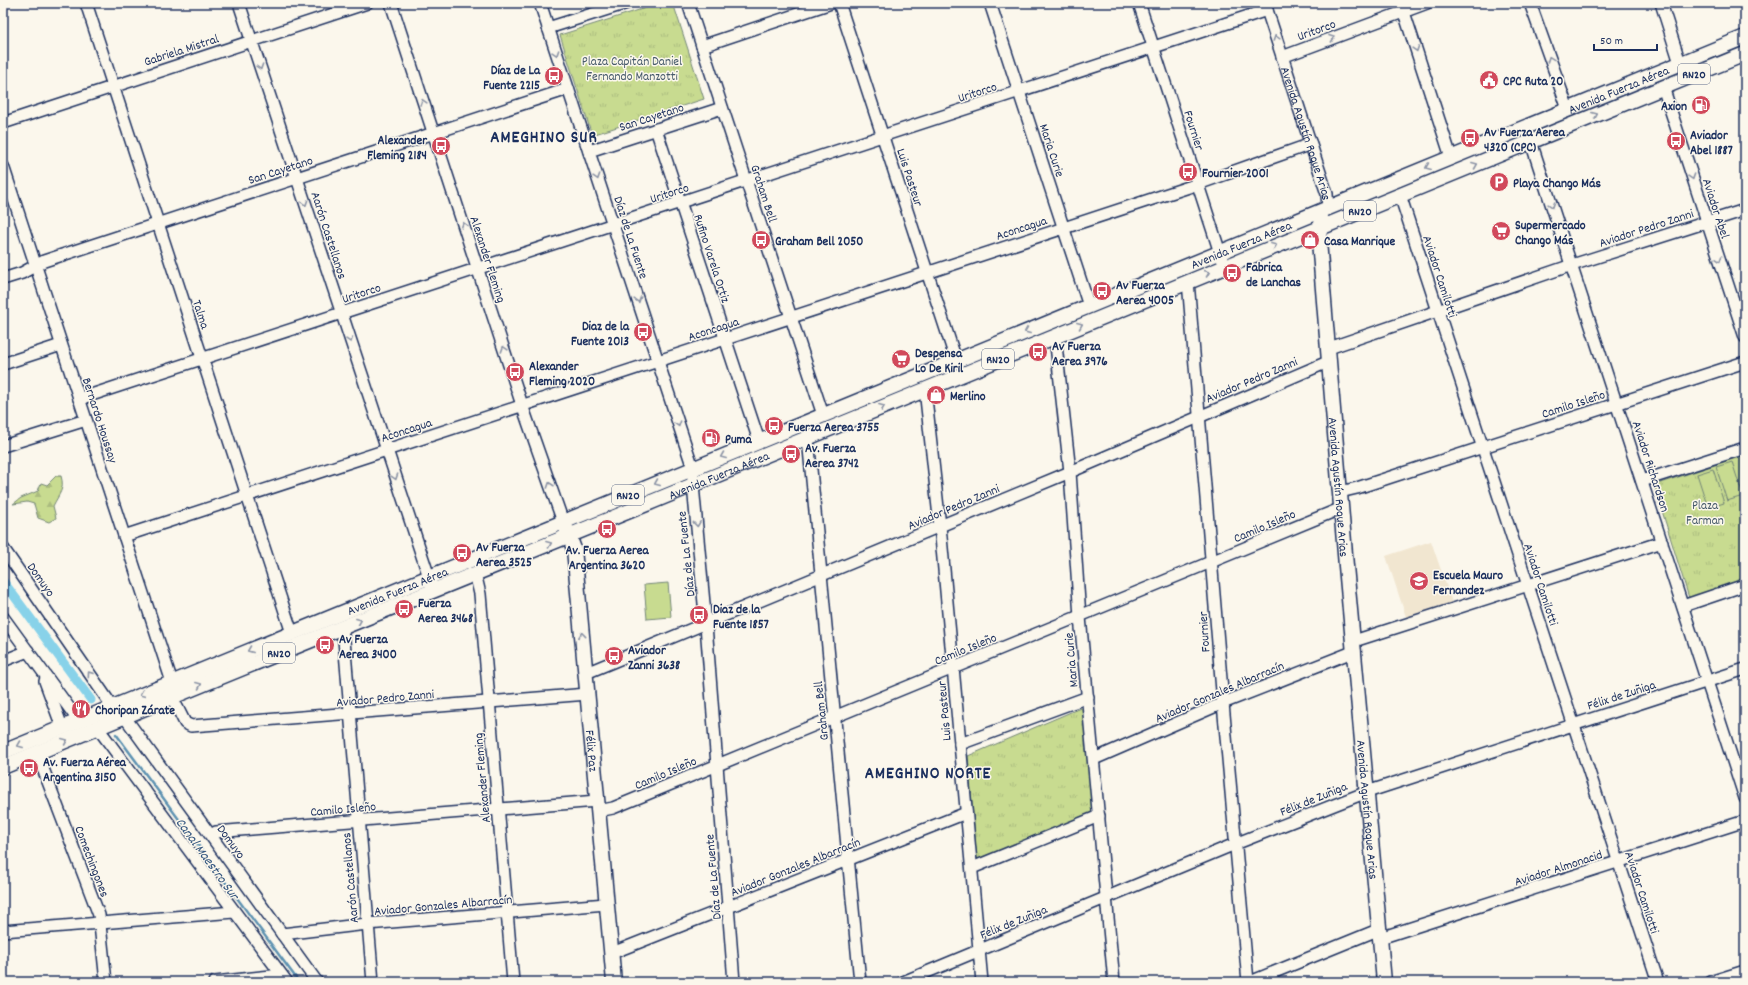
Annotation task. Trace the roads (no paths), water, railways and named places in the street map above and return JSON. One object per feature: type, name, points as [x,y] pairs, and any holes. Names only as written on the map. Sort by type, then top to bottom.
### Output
[{"type":"main road","name":"Avenida Fuerza Aérea","points":[[3,752],[956,360],[1328,209],[1745,36]]},
{"type":"main road","name":"Avenida Fuerza Aérea","points":[[3,767],[172,696],[570,536],[1188,281],[1745,54]]},
{"type":"main road","points":[[1531,142],[1530,133],[1532,130],[1582,109],[1615,90]]},
{"type":"main road","name":"Avenida Agustín Roque Arias","points":[[1328,209],[1320,228],[1319,241],[1330,355],[1346,566],[1384,982]]},
{"type":"main road","name":"Félix Paz","points":[[563,522],[570,536],[574,549],[614,982]]},
{"type":"main road","points":[[98,728],[97,723],[99,720],[113,712],[112,706]]},
{"type":"street","name":"Talma","points":[[86,3],[292,633]]},
{"type":"street","name":"Aarón Castellanos","points":[[239,3],[428,577],[434,590]]},
{"type":"street","name":"Gabriela Mistral","points":[[3,123],[368,3]]},
{"type":"street","name":"Alexander Fleming","points":[[391,3],[522,405],[563,522]]},
{"type":"street","name":"Díaz de La Fuente","points":[[540,3],[693,468],[693,485],[706,625],[734,982]]},
{"type":"street","name":"Graham Bell","points":[[688,3],[823,415]]},
{"type":"street","points":[[702,46],[831,3]]},
{"type":"street","name":"Luis Pasteur","points":[[839,3],[956,360]]},
{"type":"street","name":"Maria Curie","points":[[990,3],[1089,306]]},
{"type":"street","name":"Fournier","points":[[1139,3],[1225,266]]},
{"type":"street","name":"Uritorco","points":[[1282,57],[1403,7],[1427,3]]},
{"type":"street","points":[[1530,3],[1568,109]]},
{"type":"street","points":[[1661,3],[1680,63]]},
{"type":"street","points":[[548,28],[619,4]]},
{"type":"street","name":"Uritorco","points":[[79,399],[1154,48],[1266,7]]},
{"type":"street","name":"Avenida Agustín Roque Arias","points":[[1266,7],[1327,194],[1328,209]]},
{"type":"street","points":[[1403,7],[1451,157]]},
{"type":"street","name":"Aviador Abel","points":[[1663,87],[1745,337]]},
{"type":"street","name":"San Cayetano","points":[[3,279],[22,273],[44,261],[568,89]]},
{"type":"street","name":"San Cayetano","points":[[589,151],[722,108]]},
{"type":"street","name":"Rufino Varela Ortiz","points":[[656,129],[759,441]]},
{"type":"street","name":"Aviador Richardson","points":[[1531,142],[1745,798]]},
{"type":"street","name":"Aconcagua","points":[[124,536],[1198,184],[1311,144]]},
{"type":"street","name":"Bernardo Houssay","points":[[3,166],[7,193],[36,266],[172,682]]},
{"type":"street","name":"Aviador Camilotti","points":[[1400,195],[1658,982]]},
{"type":"street","name":"Aviador Pedro Zanni","points":[[586,673],[706,625],[1070,472],[1200,416],[1330,355],[1438,311],[1572,265],[1745,210]]},
{"type":"street","name":"Fournier","points":[[1188,281],[1235,844],[1249,982]]},
{"type":"street","name":"Maria Curie","points":[[1056,336],[1070,472],[1080,617],[1114,982]]},
{"type":"street","points":[[3,364],[62,345]]},
{"type":"street","name":"Camilo Isleño","points":[[1340,492],[1357,488],[1745,362]]},
{"type":"street","name":"Luis Pasteur","points":[[925,389],[940,526],[982,982]]},
{"type":"street","points":[[3,446],[86,420]]},
{"type":"street","name":"Graham Bell","points":[[808,438],[860,982]]},
{"type":"street","points":[[1642,482],[1745,448]]},
{"type":"street","name":"Camilo Isleño","points":[[210,834],[216,832],[359,821],[497,808],[598,806],[613,808],[835,718],[1342,508]]},
{"type":"street","name":"Aviador Gonzales Albarracín","points":[[1094,759],[1354,646],[1528,584],[1662,542]]},
{"type":"street","name":"Domuyo","points":[[3,548],[112,706]]},
{"type":"street","name":"Alexander Fleming","points":[[475,573],[480,594],[513,982]]},
{"type":"street","points":[[1683,606],[1745,585]]},
{"type":"street","points":[[3,616],[78,720]]},
{"type":"street","name":"Aarón Castellanos","points":[[341,628],[344,640],[373,982]]},
{"type":"street","points":[[3,661],[28,651]]},
{"type":"street","points":[[41,669],[62,727]]},
{"type":"street","name":"Félix de Zuñiga","points":[[903,982],[1235,844],[1367,792],[1745,669]]},
{"type":"street","name":"Aviador Pedro Zanni","points":[[172,696],[185,723],[191,726],[588,694]]},
{"type":"street","points":[[960,744],[1088,697]]},
{"type":"street","name":"Domuyo","points":[[124,716],[317,982]]},
{"type":"street","points":[[98,728],[284,979]]},
{"type":"street","name":"Comechingones","points":[[37,753],[101,923],[106,982]]},
{"type":"street","name":"Aviador Gonzales Albarracín","points":[[612,953],[966,813]]},
{"type":"street","points":[[972,868],[1099,816]]},
{"type":"street","name":"Aviador Almonacid","points":[[1249,982],[1380,933],[1618,862],[1745,821]]},
{"type":"street","name":"Aviador Gonzales Albarracín","points":[[282,934],[367,924],[606,904]]},
{"type":"street","points":[[3,931],[234,912]]},
{"type":"street","points":[[1716,981],[1745,971]]},
{"type":"street","points":[[216,982],[284,979]]},
{"type":"waterway","name":"Canal Maestro Sur","points":[[3,581],[91,700]]},
{"type":"waterway","name":"Canal Maestro Sur","points":[[116,734],[299,982]]},
{"type":"place","name":"Díaz de La Fuente 2215","points":[[554,76]]},
{"type":"place","name":"CPC Ruta 20","points":[[1489,80]]},
{"type":"place","name":"Axion","points":[[1701,105]]},
{"type":"place","name":"Av Fuerza Aerea 4320 (CPC)","points":[[1470,138]]},
{"type":"place","name":"Aviador Abel 1887","points":[[1676,141]]},
{"type":"place","name":"Alexander Fleming 2184","points":[[441,146]]},
{"type":"place","name":"Fournier 2001","points":[[1188,172]]},
{"type":"place","name":"Playa Chango Más","points":[[1499,182]]},
{"type":"place","name":"Supermercado Chango Más","points":[[1501,231]]},
{"type":"place","name":"Graham Bell 2050","points":[[761,240]]},
{"type":"place","name":"Casa Manrique","points":[[1310,240]]},
{"type":"place","name":"Fabrica de Lanchas","points":[[1232,273]]},
{"type":"place","name":"Av Fuerza Aerea 4005","points":[[1102,291]]},
{"type":"place","name":"Diaz de la Fuente 2013","points":[[643,332]]},
{"type":"place","name":"Av Fuerza Aerea 3976","points":[[1038,352]]},
{"type":"place","name":"Despensa Lo De Kiril","points":[[901,359]]},
{"type":"place","name":"Alexander Fleming 2020","points":[[515,372]]},
{"type":"place","name":"Merlino","points":[[936,395]]},
{"type":"place","name":"Fuerza Aerea 3755","points":[[774,426]]},
{"type":"place","name":"Puma","points":[[711,438]]},
{"type":"place","name":"Av. Fuerza Aerea 3742","points":[[791,454]]},
{"type":"place","name":"Av. Fuerza Aerea Argentina 3620","points":[[607,529]]},
{"type":"place","name":"Av Fuerza Aerea 3525","points":[[462,553]]},
{"type":"place","name":"Escuela Mauro Fernandez","points":[[1419,581]]},
{"type":"place","name":"Fuerza Aerea 3468","points":[[404,609]]},
{"type":"place","name":"Diaz de la Fuente 1857","points":[[699,615]]},
{"type":"place","name":"Av Fuerza Aerea 3400","points":[[325,645]]},
{"type":"place","name":"Aviador Zanni 3638","points":[[614,656]]},
{"type":"place","name":"Choripan Zárate","points":[[81,709]]},
{"type":"place","name":"Av. Fuerza Aérea Argentina 3150","points":[[29,768]]},
{"type":"district","name":"AMEGHINO SUR","points":[[544,136]]},
{"type":"district","name":"AMEGHINO NORTE","points":[[928,772]]},
{"type":"park label","name":"Plaza Capitán Daniel Fernando Manzotti","points":[[632,68]]},
{"type":"park label","name":"Plaza Farman","points":[[1705,512]]}]
